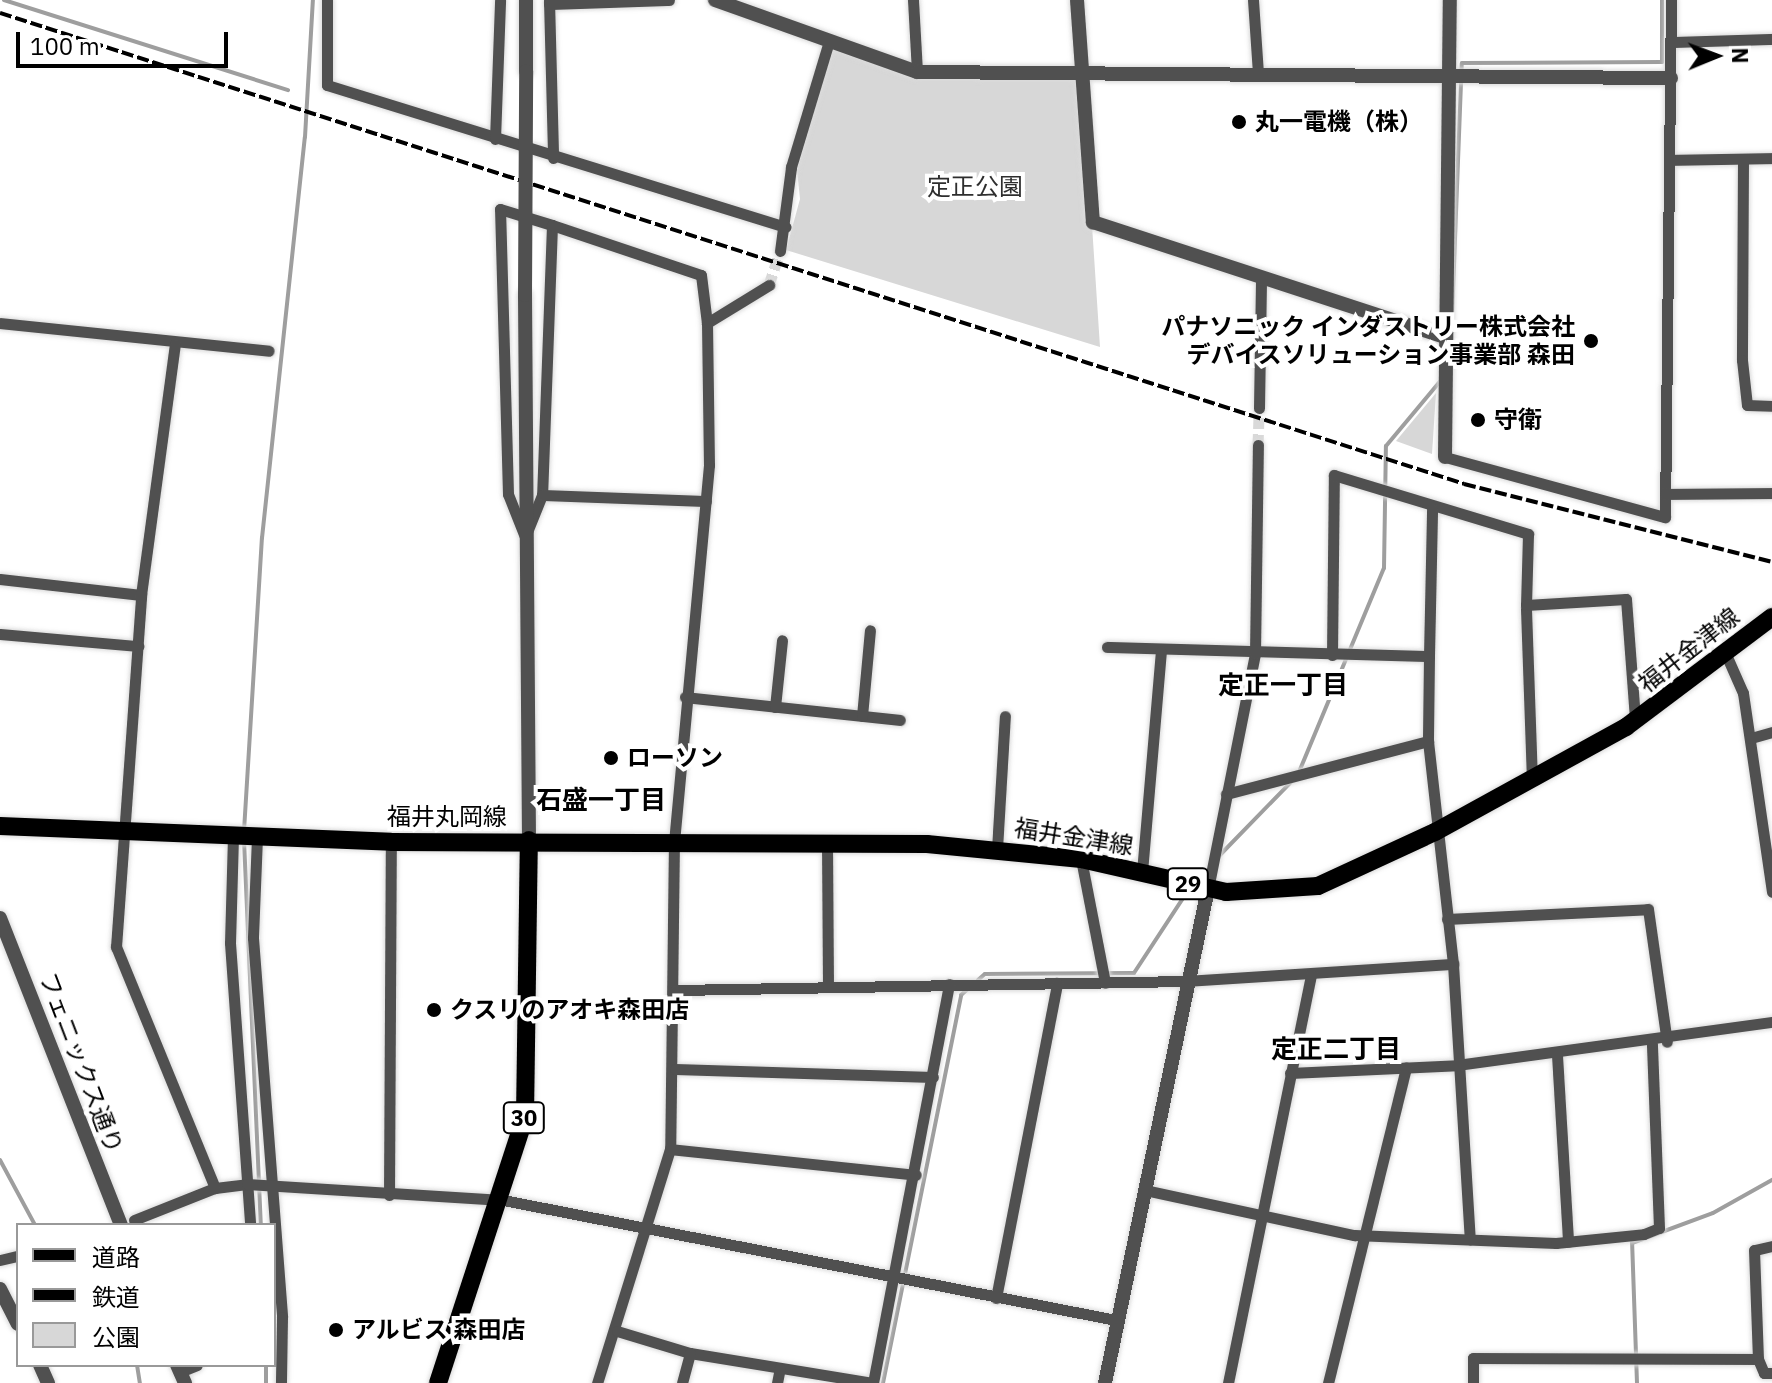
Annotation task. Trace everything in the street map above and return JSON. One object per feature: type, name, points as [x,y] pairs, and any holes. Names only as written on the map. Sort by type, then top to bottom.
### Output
[{"type":"main road","name":"福井金津線","points":[[529,840],[674,839],[997,849],[1081,859],[1208,889],[1318,886],[1435,832],[1635,720],[1724,650],[1772,617]]},
{"type":"main road","name":"福井丸岡線","points":[[0,826],[391,842],[529,840],[529,1065],[503,1200],[438,1383]]},
{"type":"street","points":[[327,0],[321,61],[327,85],[553,158],[786,227]]},
{"type":"street","points":[[495,139],[500,0]]},
{"type":"street","points":[[526,0],[525,537],[529,840]]},
{"type":"street","points":[[553,158],[549,2],[669,0]]},
{"type":"street","points":[[715,0],[917,72],[1671,78]]},
{"type":"street","points":[[913,0],[917,72]]},
{"type":"street","points":[[1077,0],[1093,222],[1445,337]]},
{"type":"street","points":[[1253,0],[1258,74]]},
{"type":"street","points":[[1450,0],[1445,457],[1665,517],[1671,0]]},
{"type":"street","points":[[1671,42],[1772,39]]},
{"type":"street","points":[[780,251],[786,227],[791,167],[829,41]]},
{"type":"street","points":[[1670,160],[1772,158]]},
{"type":"street","points":[[1743,159],[1742,360],[1747,405],[1772,406]]},
{"type":"street","points":[[525,537],[508,494],[500,209],[701,275],[707,323],[706,501],[685,697],[674,839],[675,1069],[670,1149],[648,1232],[597,1383]]},
{"type":"street","points":[[525,537],[542,495],[552,225]]},
{"type":"street","points":[[1259,408],[1261,277]]},
{"type":"street","points":[[707,323],[769,285]]},
{"type":"street","points":[[0,323],[175,344],[269,351]]},
{"type":"street","points":[[175,344],[141,595],[116,947],[215,1188]]},
{"type":"street","points":[[1105,1383],[1255,654],[1258,445]]},
{"type":"street","points":[[1332,655],[1334,475],[1432,509],[1528,534],[1526,605],[1626,599],[1635,720]]},
{"type":"street","points":[[1665,494],[1772,493]]},
{"type":"street","points":[[542,495],[706,501]]},
{"type":"street","points":[[1432,509],[1428,741],[1435,832],[1453,964],[1470,1239]]},
{"type":"street","points":[[0,579],[141,595]]},
{"type":"street","points":[[1526,609],[1532,779]]},
{"type":"street","points":[[862,716],[870,630]]},
{"type":"street","points":[[0,634],[138,646]]},
{"type":"street","points":[[775,707],[782,640]]},
{"type":"street","points":[[1107,647],[1161,652],[1429,656]]},
{"type":"street","points":[[1724,650],[1743,693],[1769,832],[1772,892]]},
{"type":"street","points":[[1142,872],[1161,652]]},
{"type":"street","points":[[685,697],[900,720]]},
{"type":"street","points":[[997,849],[1005,716]]},
{"type":"street","points":[[1751,738],[1772,732]]},
{"type":"street","points":[[1226,794],[1428,741]]},
{"type":"street","points":[[233,836],[230,943],[250,1186],[250,1223]]},
{"type":"street","points":[[257,837],[253,938],[271,1223]]},
{"type":"street","points":[[389,1195],[391,842]]},
{"type":"street","points":[[827,842],[828,983]]},
{"type":"street","points":[[1081,859],[1105,983]]},
{"type":"street","points":[[1447,919],[1648,909],[1667,1042]]},
{"type":"street","name":"フェニックス通り","points":[[0,918],[127,1222]]},
{"type":"street","points":[[676,990],[828,983],[1187,981],[1453,964]]},
{"type":"street","points":[[1228,1383],[1311,974]]},
{"type":"street","points":[[996,1298],[1057,983]]},
{"type":"street","points":[[617,1331],[690,1353],[873,1383],[898,1279],[949,984]]},
{"type":"street","points":[[1290,1073],[1457,1065],[1557,1055],[1667,1042],[1772,1022]]},
{"type":"street","points":[[1145,1190],[1261,1217],[1366,1235],[1568,1242],[1659,1228],[1652,1044]]},
{"type":"street","points":[[1557,1055],[1568,1242]]},
{"type":"street","points":[[1328,1383],[1406,1067]]},
{"type":"street","points":[[675,1069],[933,1077]]},
{"type":"street","points":[[670,1149],[916,1175]]},
{"type":"street","points":[[127,1222],[215,1188],[250,1186],[269,1190],[503,1200],[648,1232],[1116,1320]]},
{"type":"street","points":[[1772,1246],[1754,1250],[1758,1359],[1772,1373]]},
{"type":"street","points":[[0,1289],[16,1320]]},
{"type":"street","points":[[276,1303],[281,1383]]},
{"type":"street","points":[[682,1383],[690,1353]]},
{"type":"street","points":[[1473,1383],[1473,1358],[1758,1359]]},
{"type":"street","points":[[777,1383],[780,1368]]},
{"type":"green space","name":"定正公園","points":[[834,43],[917,72],[1082,73],[1100,347],[786,250],[800,199],[797,170]]},
{"type":"green space","points":[[1436,393],[1432,454],[1396,441]]},
{"type":"waterway","points":[[4,0],[288,90]]},
{"type":"waterway","points":[[244,831],[262,538],[305,137],[313,0]]},
{"type":"waterway","points":[[1450,369],[1462,63],[1662,62],[1662,0]]},
{"type":"waterway","points":[[1299,772],[1384,568],[1386,446],[1442,379]]},
{"type":"waterway","points":[[1219,856],[1294,779]]},
{"type":"waterway","points":[[244,840],[261,1223]]},
{"type":"waterway","points":[[978,980],[985,974],[1134,973],[1189,889]]},
{"type":"waterway","points":[[883,1383],[961,995],[968,989]]},
{"type":"waterway","points":[[0,1160],[34,1223]]},
{"type":"waterway","points":[[1637,1383],[1632,1243],[1713,1213],[1772,1180]]},
{"type":"waterway","points":[[137,1367],[140,1383]]},
{"type":"waterway","points":[[266,1367],[266,1383]]},
{"type":"tunnel","points":[[769,285],[780,251]]},
{"type":"tunnel","points":[[1258,445],[1259,408]]},
{"type":"railway","points":[[0,13],[1464,484],[1772,562]]},
{"type":"place","name":"丸一電機（株）","points":[[1239,122]]},
{"type":"place","name":"パナソニック インダストリー株式会社 デバイスソリューション事業部 森田","points":[[1591,341]]},
{"type":"place","name":"守衛","points":[[1478,420]]},
{"type":"place","name":"ローソン","points":[[611,758]]},
{"type":"place","name":"クスリのアオキ森田店","points":[[434,1010]]},
{"type":"place","name":"アルビス 森田店","points":[[336,1330]]},
{"type":"district","name":"定正一丁目","points":[[1283,685]]},
{"type":"district","name":"石盛一丁目","points":[[601,800]]},
{"type":"district","name":"定正二丁目","points":[[1336,1049]]}]
